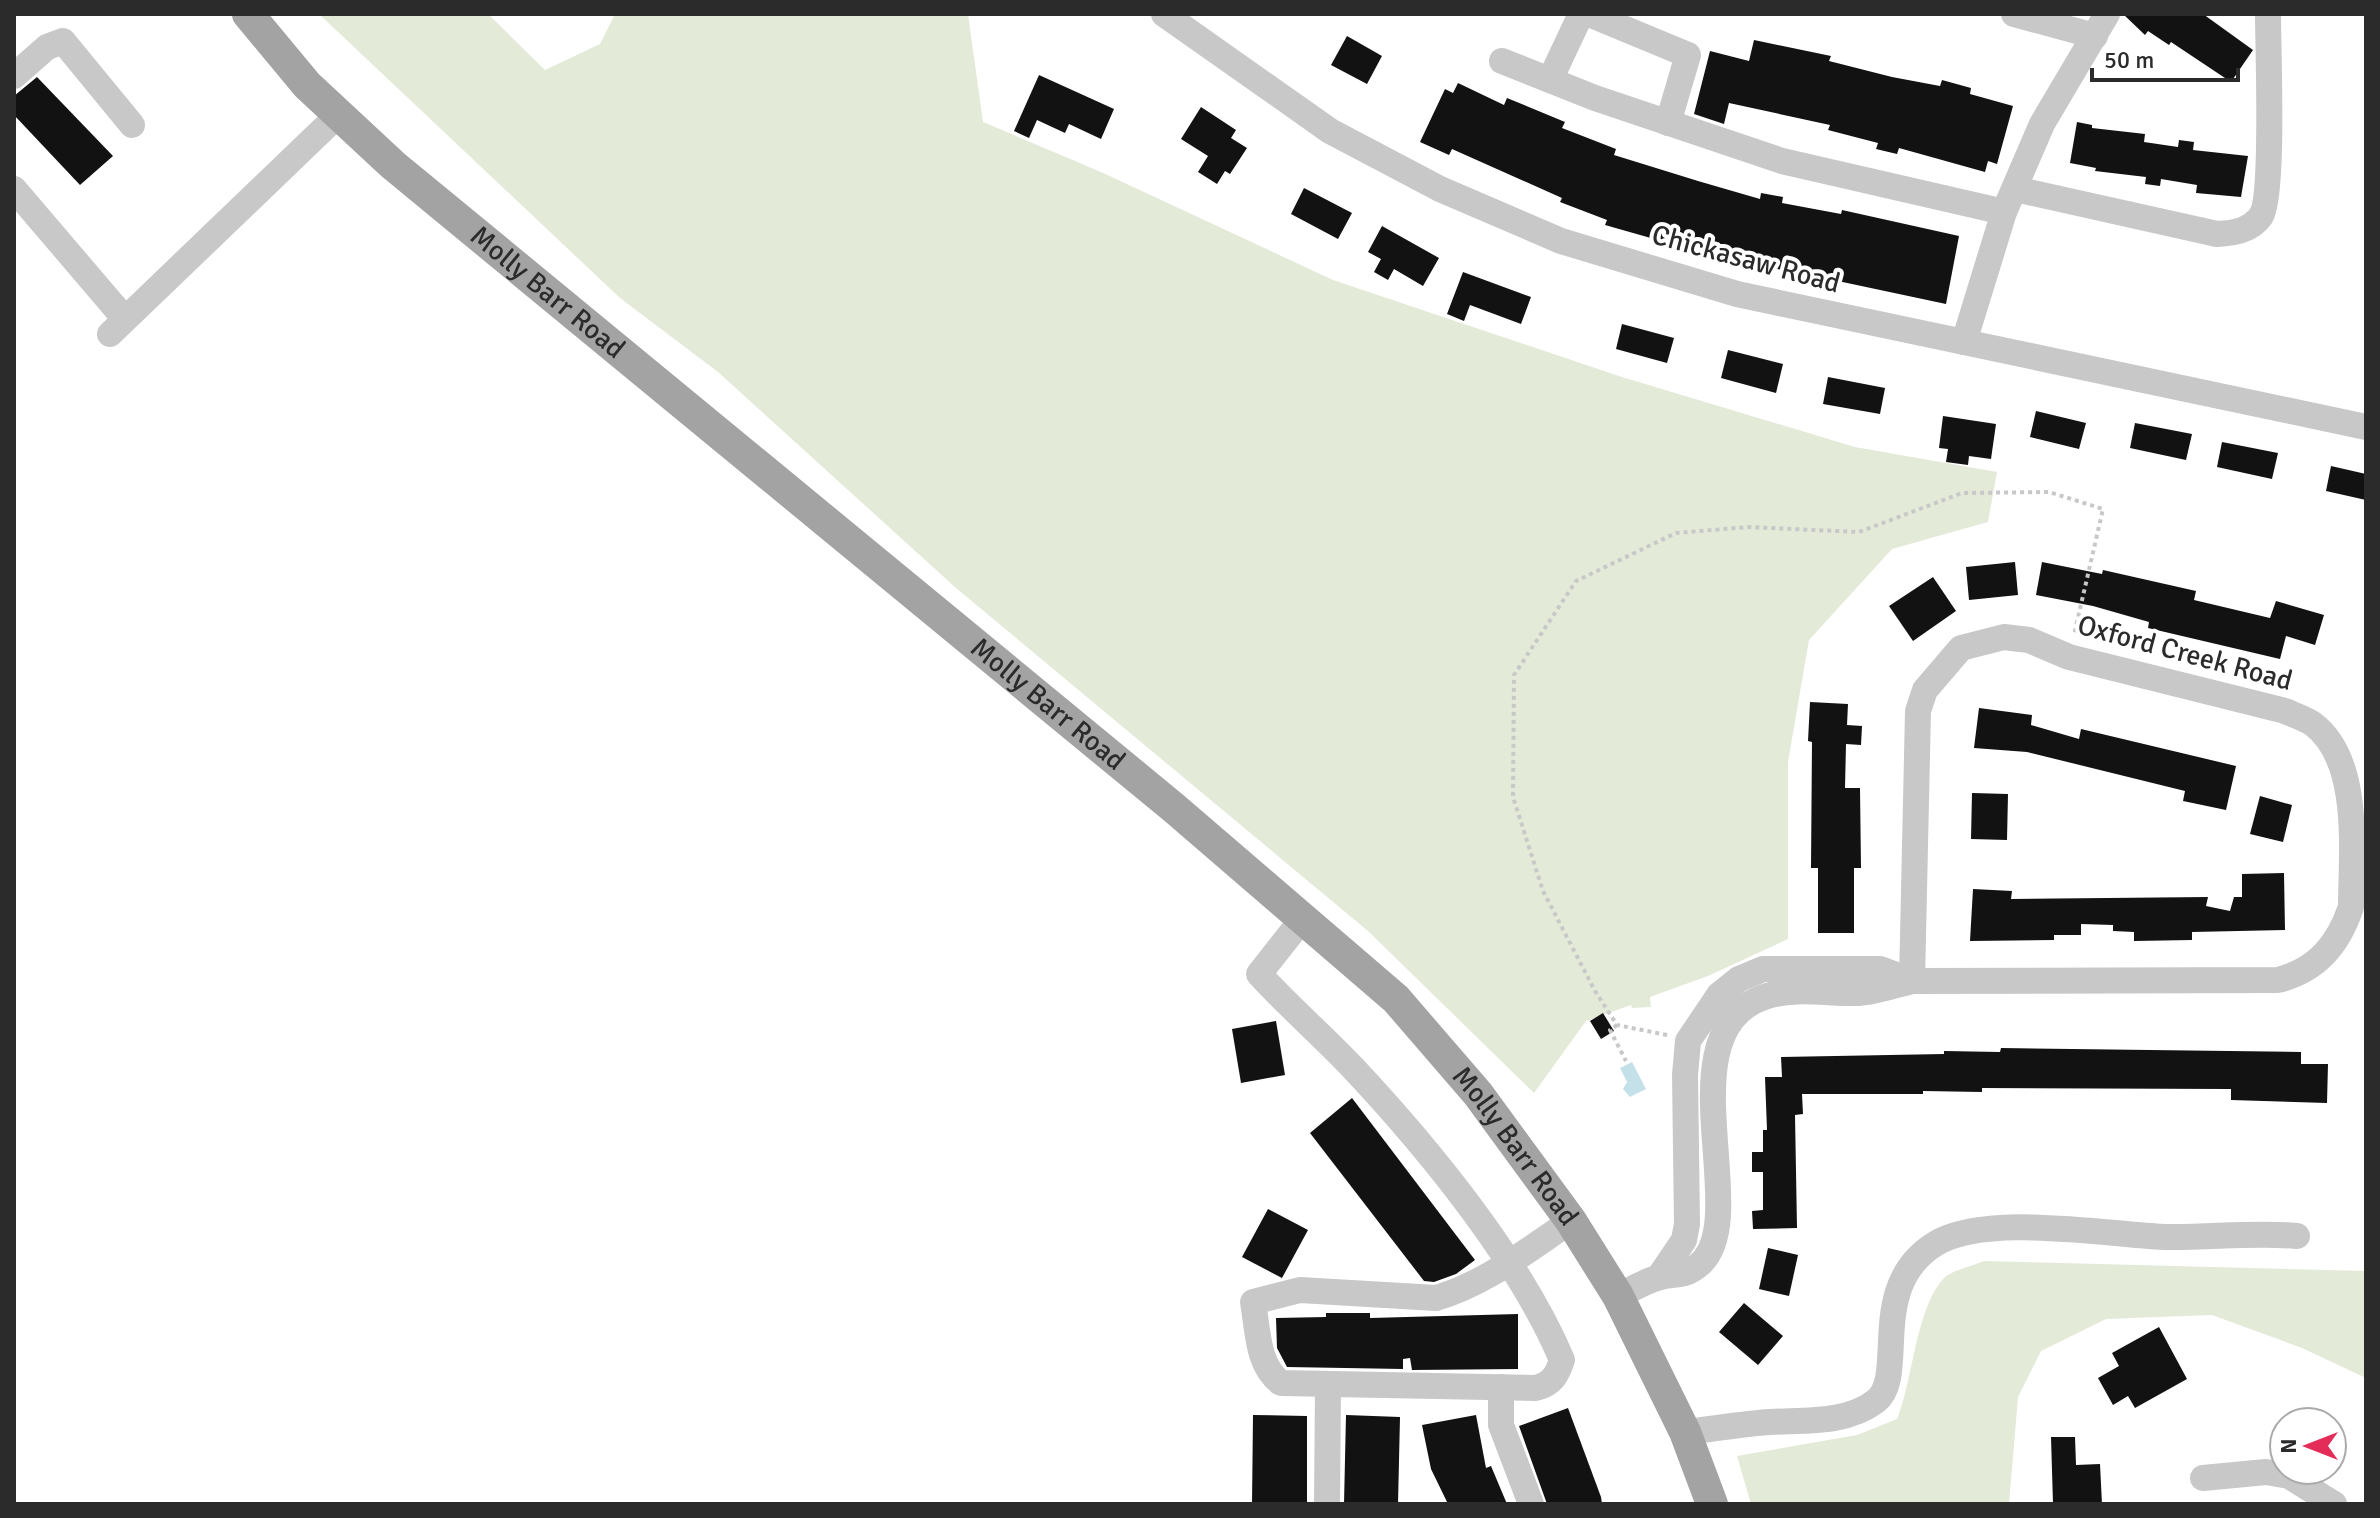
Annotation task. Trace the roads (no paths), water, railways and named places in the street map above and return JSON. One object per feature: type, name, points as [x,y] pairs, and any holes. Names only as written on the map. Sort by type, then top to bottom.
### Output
[{"type":"main road","name":"Molly Barr Road","points":[[248,14],[307,85],[393,165],[1304,917],[1396,999],[1478,1094],[1571,1221],[1618,1296],[1685,1432],[1712,1504]]},
{"type":"street","name":"Chickasaw Road","points":[[1164,14],[1330,131],[1440,189],[1561,241],[1737,294],[2366,427]]},
{"type":"street","points":[[1550,80],[1581,14]]},
{"type":"street","points":[[1589,14],[1688,55],[1668,123]]},
{"type":"street","points":[[1964,342],[2010,200],[2042,124],[2101,25],[2014,14]]},
{"type":"street","points":[[1502,61],[1668,123],[1782,161],[2217,234],[2236,233],[2261,216],[2269,187],[2268,14]]},
{"type":"street","points":[[14,76],[47,47],[63,41],[132,125]]},
{"type":"street","points":[[14,189],[118,326],[339,114]]},
{"type":"street","name":"Oxford Creek Road","points":[[1618,1296],[1659,1277],[1680,1277],[1703,1261],[1716,1235],[1716,1058],[1725,1031],[1741,1010],[1766,996],[1797,991],[1862,993],[1912,981],[2278,980],[2299,975],[2316,964],[2344,928],[2351,907],[2346,772],[2333,745],[2313,724],[2285,711],[2069,657],[2046,645],[2004,637],[1961,648],[1925,690],[1918,711],[1912,981]]},
{"type":"street","points":[[1304,917],[1259,974],[1353,1068],[1442,1171],[1507,1264],[1562,1360],[1558,1374],[1547,1385],[1281,1383],[1269,1375],[1261,1354],[1253,1302],[1300,1290],[1436,1298],[1453,1293],[1507,1264],[1571,1221]]},
{"type":"street","name":"Oxford Creek Road","points":[[1687,1048],[1700,1018],[1719,995],[1739,979],[1763,969],[1880,969],[1912,981]]},
{"type":"street","points":[[1659,1277],[1684,1240],[1687,1224],[1687,1048],[1716,1058]]},
{"type":"street","points":[[1685,1432],[1827,1420],[1878,1400],[1886,1385],[1890,1363],[1893,1300],[1912,1266],[1933,1246],[1956,1233],[1994,1228],[2165,1237],[2253,1232],[2297,1236]]},
{"type":"street","points":[[1327,1504],[1328,1384]]},
{"type":"street","points":[[1501,1387],[1501,1425],[1531,1504]]},
{"type":"street","points":[[2203,1478],[2266,1472],[2289,1476],[2334,1504]]},
{"type":"water","points":[[1632,1062],[1646,1089],[1630,1097],[1623,1089],[1627,1082],[1620,1068]]}]
